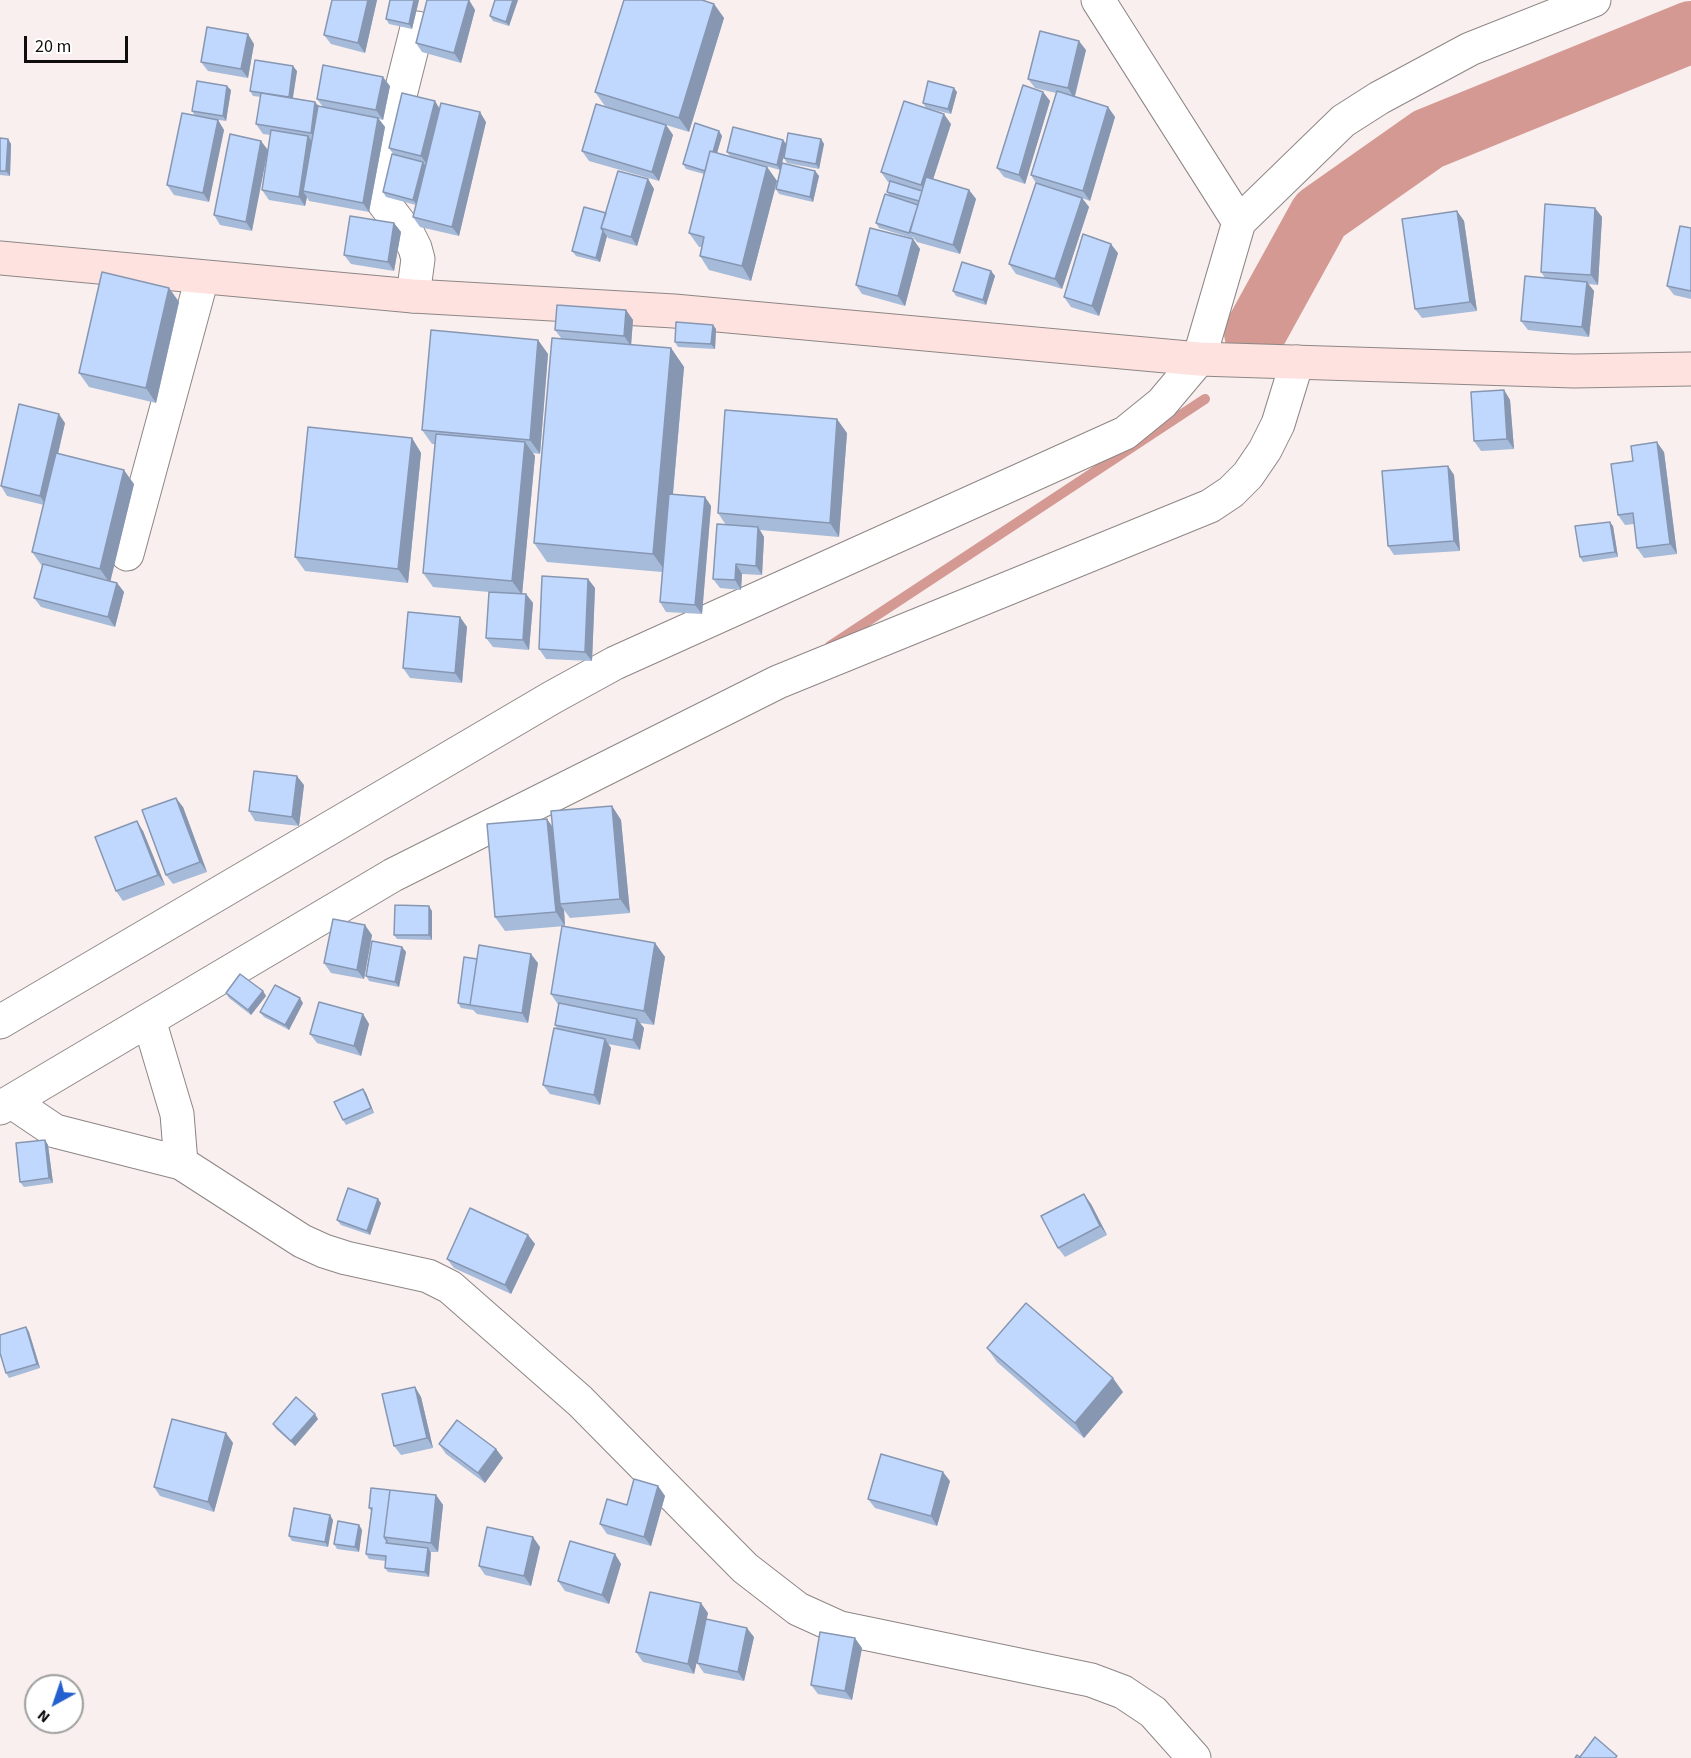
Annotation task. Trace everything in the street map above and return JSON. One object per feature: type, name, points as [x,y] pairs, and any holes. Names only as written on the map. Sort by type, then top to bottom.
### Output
[{"type":"street","points":[[1098,0],[1239,222]]},
{"type":"street","points":[[0,1022],[553,697],[615,663],[1125,433],[1162,403],[1199,359],[1239,222],[1343,121],[1379,98],[1470,49],[1594,0]]},
{"type":"street","points":[[413,296],[418,259],[415,248],[409,236],[387,208],[379,192],[380,175],[417,28]]},
{"type":"street","points":[[0,258],[413,296],[674,311],[1199,359],[1574,370],[1691,369]]},
{"type":"street","points":[[127,554],[202,278]]},
{"type":"street","points":[[6,1105],[393,875],[778,682],[1210,506],[1231,492],[1248,475],[1265,450],[1278,424],[1297,362]]},
{"type":"street","points":[[149,1020],[177,1114],[181,1164]]},
{"type":"street","points":[[6,1105],[55,1131],[181,1164],[302,1241],[346,1258],[428,1276],[450,1287],[580,1401],[746,1568],[798,1609],[840,1628],[1092,1680],[1123,1692],[1153,1713],[1194,1758]]},
{"type":"building","points":[[332,0],[368,0],[358,43],[324,35]]},
{"type":"building","points":[[390,0],[414,0],[409,24],[386,19]]},
{"type":"building","points":[[427,0],[469,0],[454,53],[416,43]]},
{"type":"building","points":[[495,0],[513,0],[506,22],[490,16]]},
{"type":"building","points":[[624,0],[702,0],[714,4],[679,118],[595,92]]},
{"type":"building","points":[[207,27],[248,34],[241,69],[201,62]]},
{"type":"building","points":[[1040,31],[1079,41],[1068,88],[1028,79]]},
{"type":"building","points":[[255,60],[293,66],[289,97],[250,91]]},
{"type":"building","points":[[323,65],[383,77],[376,110],[317,99]]},
{"type":"building","points":[[197,81],[227,86],[223,116],[192,111]]},
{"type":"building","points":[[928,81],[954,88],[948,109],[923,103]]},
{"type":"building","points":[[1023,85],[1043,92],[1019,175],[997,168]]},
{"type":"building","points":[[1057,91],[1108,107],[1083,191],[1031,175]]},
{"type":"building","points":[[261,93],[315,102],[311,133],[256,124]]},
{"type":"building","points":[[402,93],[435,101],[421,156],[389,148]]},
{"type":"building","points":[[904,101],[944,114],[921,185],[881,172]]},
{"type":"building","points":[[441,103],[480,112],[452,227],[413,217]]},
{"type":"building","points":[[596,104],[666,125],[652,172],[582,151]]},
{"type":"building","points":[[318,106],[378,118],[363,203],[303,191]]},
{"type":"building","points":[[182,113],[218,120],[203,193],[167,185]]},
{"type":"building","points":[[695,123],[719,131],[713,152],[710,151],[705,171],[683,164]]},
{"type":"building","points":[[733,127],[783,140],[777,165],[727,152]]},
{"type":"building","points":[[271,130],[308,136],[299,197],[262,190]]},
{"type":"building","points":[[788,133],[821,139],[816,164],[784,158]]},
{"type":"building","points":[[230,134],[261,141],[246,222],[214,215]]},
{"type":"building","points":[[0,138],[8,139],[6,171],[0,171]]},
{"type":"building","points":[[710,151],[767,167],[742,266],[700,256],[704,237],[689,233]]},
{"type":"building","points":[[392,154],[423,162],[413,200],[383,192]]},
{"type":"building","points":[[782,163],[815,171],[810,197],[776,189]]},
{"type":"building","points":[[618,171],[648,179],[631,237],[601,228]]},
{"type":"building","points":[[926,177],[969,190],[953,245],[910,232]]},
{"type":"building","points":[[890,181],[922,191],[919,201],[887,192]]},
{"type":"building","points":[[1036,183],[1082,198],[1055,279],[1009,264]]},
{"type":"building","points":[[885,194],[918,205],[909,233],[876,223]]},
{"type":"building","points":[[1545,204],[1595,208],[1591,275],[1541,272]]},
{"type":"building","points":[[584,207],[606,213],[596,258],[572,251]]},
{"type":"building","points":[[1457,211],[1470,302],[1415,309],[1402,219]]},
{"type":"building","points":[[350,216],[394,223],[388,262],[344,255]]},
{"type":"building","points":[[1680,226],[1691,228],[1691,291],[1667,286]]},
{"type":"building","points":[[870,228],[913,239],[898,296],[856,285]]},
{"type":"building","points":[[1083,234],[1111,244],[1092,306],[1064,297]]},
{"type":"building","points":[[962,262],[991,271],[983,300],[953,291]]},
{"type":"building","points":[[102,272],[169,288],[146,388],[79,373]]},
{"type":"building","points":[[1525,276],[1587,282],[1582,327],[1521,321]]},
{"type":"building","points":[[557,305],[626,310],[624,336],[555,330]]},
{"type":"building","points":[[676,322],[713,325],[711,344],[675,342]]},
{"type":"building","points":[[431,330],[538,340],[530,440],[422,430]]},
{"type":"building","points":[[552,338],[671,348],[653,554],[534,543]]},
{"type":"building","points":[[1504,390],[1507,439],[1474,441],[1471,392]]},
{"type":"building","points":[[19,404],[59,414],[40,496],[1,486]]},
{"type":"building","points":[[725,410],[837,419],[830,523],[718,513]]},
{"type":"building","points":[[308,427],[412,438],[398,569],[295,557]]},
{"type":"building","points":[[436,434],[525,442],[512,581],[423,573]]},
{"type":"building","points":[[1657,442],[1670,544],[1637,548],[1633,513],[1618,515],[1611,464],[1633,461],[1631,446]]},
{"type":"building","points":[[56,453],[124,470],[100,569],[32,552]]},
{"type":"building","points":[[1448,466],[1454,541],[1388,546],[1382,471]]},
{"type":"building","points":[[669,494],[705,497],[695,605],[660,602]]},
{"type":"building","points":[[1610,522],[1615,552],[1580,557],[1575,526]]},
{"type":"building","points":[[717,524],[758,527],[756,566],[736,564],[735,580],[713,579]]},
{"type":"building","points":[[43,564],[117,583],[108,617],[34,598]]},
{"type":"building","points":[[542,576],[588,579],[585,652],[539,649]]},
{"type":"building","points":[[489,592],[526,594],[523,640],[486,638]]},
{"type":"building","points":[[408,612],[460,617],[455,673],[403,668]]},
{"type":"building","points":[[254,771],[297,776],[292,817],[249,811]]},
{"type":"building","points":[[176,798],[200,862],[166,875],[142,810]]},
{"type":"building","points":[[612,806],[620,899],[560,904],[551,811]]},
{"type":"building","points":[[547,819],[556,912],[495,917],[487,824]]},
{"type":"building","points":[[137,821],[158,875],[116,891],[95,837]]},
{"type":"building","points":[[395,905],[429,906],[429,935],[394,935]]},
{"type":"building","points":[[333,919],[365,925],[357,970],[324,963]]},
{"type":"building","points":[[562,926],[655,943],[644,1011],[551,994]]},
{"type":"building","points":[[372,941],[402,947],[395,982],[366,976]]},
{"type":"building","points":[[479,945],[531,954],[522,1013],[470,1005]]},
{"type":"building","points":[[464,957],[477,959],[470,1005],[458,1003]]},
{"type":"building","points":[[240,974],[263,991],[248,1010],[226,993]]},
{"type":"building","points":[[275,985],[300,998],[285,1025],[260,1012]]},
{"type":"building","points":[[319,1002],[363,1014],[354,1046],[310,1034]]},
{"type":"building","points":[[559,1003],[637,1019],[633,1040],[555,1025]]},
{"type":"building","points":[[554,1028],[605,1039],[594,1095],[543,1085]]},
{"type":"building","points":[[363,1089],[371,1108],[343,1120],[334,1102]]},
{"type":"building","points":[[45,1140],[49,1178],[20,1182],[16,1143]]},
{"type":"building","points":[[348,1188],[378,1199],[367,1231],[337,1220]]},
{"type":"building","points":[[1084,1194],[1100,1226],[1058,1248],[1041,1216]]},
{"type":"building","points":[[470,1208],[528,1235],[505,1285],[447,1259]]},
{"type":"building","points":[[1026,1303],[1113,1378],[1075,1423],[987,1348]]},
{"type":"building","points":[[26,1327],[37,1364],[6,1373],[0,1353],[0,1335]]},
{"type":"building","points":[[415,1387],[427,1438],[394,1446],[382,1394]]},
{"type":"building","points":[[296,1397],[315,1414],[291,1441],[273,1424]]},
{"type":"building","points":[[172,1419],[226,1433],[208,1502],[154,1487]]},
{"type":"building","points":[[457,1420],[496,1449],[478,1473],[439,1444]]},
{"type":"building","points":[[881,1454],[943,1472],[931,1516],[868,1499]]},
{"type":"building","points":[[634,1479],[658,1486],[644,1537],[600,1524],[607,1499],[627,1505]]},
{"type":"building","points":[[371,1488],[390,1490],[384,1537],[386,1543],[428,1548],[425,1572],[385,1568],[386,1556],[366,1554],[372,1508],[369,1508]]},
{"type":"building","points":[[390,1490],[436,1495],[431,1543],[384,1537]]},
{"type":"building","points":[[294,1508],[330,1515],[325,1542],[289,1536]]},
{"type":"building","points":[[338,1521],[359,1525],[355,1547],[334,1544]]},
{"type":"building","points":[[487,1527],[533,1537],[524,1576],[479,1566]]},
{"type":"building","points":[[570,1541],[615,1554],[602,1595],[558,1581]]},
{"type":"building","points":[[650,1592],[701,1603],[688,1664],[636,1652]]},
{"type":"building","points":[[706,1619],[747,1628],[738,1672],[697,1663]]},
{"type":"building","points":[[820,1632],[855,1638],[845,1691],[811,1685]]},
{"type":"building","points":[[1595,1737],[1617,1756],[1615,1758],[1575,1758],[1577,1755],[1580,1757]]},
{"type":"waterway","points":[[1255,333],[1320,215],[1428,139],[1691,32]]},
{"type":"waterway","points":[[830,646],[1205,399]]}]
